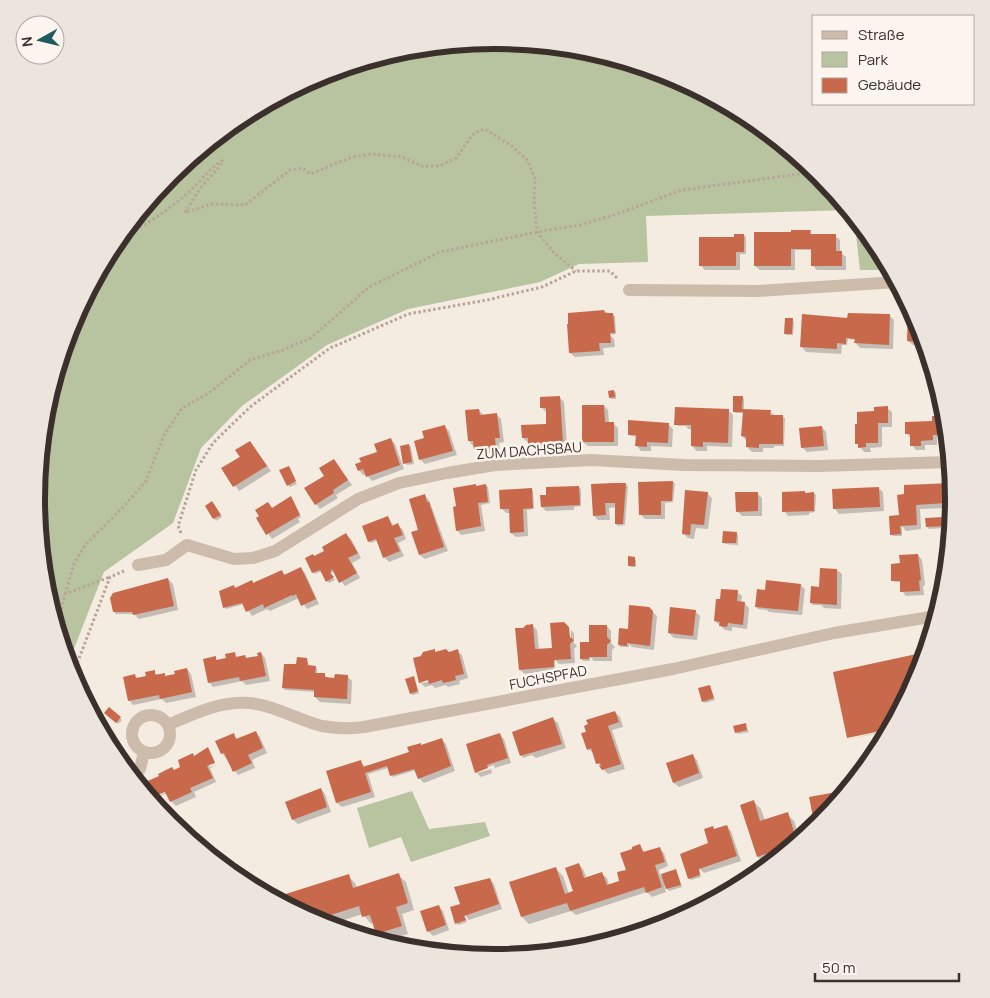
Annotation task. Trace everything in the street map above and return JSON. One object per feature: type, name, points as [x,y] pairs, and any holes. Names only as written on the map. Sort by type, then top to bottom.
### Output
[{"type":"street","points":[[629,290],[758,291],[890,282]]},
{"type":"street","name":"ZUM DACHSBAU","points":[[186,545],[234,559],[254,558],[275,551],[358,499],[391,486],[447,473],[495,465],[591,460],[684,466],[819,466],[943,462]]},
{"type":"street","points":[[138,566],[166,560],[186,545]]},
{"type":"street","name":"FUCHSPFAD","points":[[168,725],[202,709],[249,703],[320,725],[342,729],[364,728],[673,669],[834,633],[929,617]]},
{"type":"street","points":[[147,716],[154,716],[163,720],[168,725],[170,737],[167,746],[156,753],[144,752],[138,748],[132,738],[132,732],[138,720],[147,716]]},
{"type":"street","points":[[136,771],[140,769],[144,752]]},
{"type":"path","points":[[133,231],[156,218],[191,189],[212,167],[223,160],[217,172],[203,185],[185,211],[212,204],[246,205],[290,170],[302,168],[311,174],[352,157],[371,154],[402,157],[422,166],[439,166],[456,158],[474,133],[485,129],[512,146],[528,161],[535,179],[534,200],[537,232],[554,252],[576,271]]},
{"type":"path","points":[[60,615],[74,564],[86,544],[146,481],[164,435],[182,408],[209,393],[250,360],[283,350],[311,338],[369,287],[440,252],[537,232],[580,226],[682,190],[805,173]]},
{"type":"path","points":[[186,545],[178,526],[196,470],[212,443],[250,407],[330,348],[408,314],[487,300],[542,287],[576,271],[610,271],[629,290]]},
{"type":"path","points":[[65,594],[138,566]]},
{"type":"path","points":[[77,665],[110,577]]},
{"type":"green space","points":[[495,49],[554,53],[583,58],[611,64],[667,83],[720,109],[769,142],[792,161],[840,210],[646,216],[648,262],[579,264],[540,282],[408,309],[327,345],[242,406],[201,448],[173,523],[104,572],[72,653],[60,615],[54,587],[49,558],[45,499],[49,440],[54,411],[60,383],[79,327],[105,274],[138,225],[157,202],[198,161],[221,142],[270,109],[296,95],[323,83],[379,64],[436,53]]},
{"type":"green space","points":[[855,230],[882,270],[860,270]]},
{"type":"green space","points":[[412,791],[429,829],[485,822],[490,836],[411,862],[401,837],[369,848],[357,808]]},
{"type":"building","points":[[791,230],[811,230],[810,234],[836,234],[836,251],[842,251],[842,266],[811,266],[811,249],[791,249],[791,266],[754,266],[754,232],[791,232]]},
{"type":"building","points":[[734,234],[744,234],[744,252],[736,252],[736,266],[699,266],[699,237],[734,237]]},
{"type":"building","points":[[604,310],[605,313],[613,313],[615,333],[610,333],[611,343],[599,343],[600,351],[569,353],[568,313]]},
{"type":"building","points":[[848,313],[890,314],[889,345],[854,343],[855,339],[846,338],[846,344],[837,343],[837,349],[800,347],[802,314],[847,318]]},
{"type":"building","points":[[785,318],[793,318],[792,334],[784,334]]},
{"type":"building","points":[[908,320],[916,342],[907,341]]},
{"type":"building","points":[[614,390],[615,397],[609,398],[608,391]]},
{"type":"building","points":[[560,396],[563,443],[528,444],[528,438],[522,438],[521,425],[546,424],[546,408],[540,408],[540,397]]},
{"type":"building","points":[[733,396],[743,396],[742,409],[771,410],[770,415],[783,415],[783,444],[759,444],[759,448],[746,447],[746,437],[741,436],[743,412],[733,412]]},
{"type":"building","points":[[582,405],[604,405],[605,422],[614,422],[614,442],[582,442]]},
{"type":"building","points":[[888,406],[888,423],[878,423],[878,443],[866,443],[866,447],[858,448],[858,444],[855,444],[857,412],[874,411],[874,407]]},
{"type":"building","points":[[675,407],[729,409],[728,443],[703,442],[703,447],[691,446],[691,425],[674,425]]},
{"type":"building","points":[[479,409],[480,415],[497,413],[500,438],[495,438],[496,448],[474,450],[473,441],[468,441],[465,410]]},
{"type":"building","points":[[932,416],[937,416],[940,435],[933,435],[933,440],[921,441],[921,446],[910,446],[910,434],[905,434],[905,422],[932,421]]},
{"type":"building","points":[[628,420],[669,423],[668,443],[647,442],[647,447],[635,446],[636,435],[628,435]]},
{"type":"building","points":[[445,425],[453,451],[419,460],[414,441],[424,438],[422,431]]},
{"type":"building","points":[[822,426],[824,446],[801,448],[799,428]]},
{"type":"building","points":[[391,438],[400,465],[366,477],[363,469],[358,471],[355,464],[361,462],[359,458],[377,452],[374,444]]},
{"type":"building","points":[[250,441],[267,466],[233,487],[221,468],[240,457],[235,450]]},
{"type":"building","points":[[409,444],[412,462],[403,464],[400,446]]},
{"type":"building","points":[[334,459],[348,480],[333,490],[334,493],[315,505],[304,488],[324,476],[319,468]]},
{"type":"building","points":[[289,466],[296,481],[287,486],[279,470]]},
{"type":"building","points":[[673,481],[672,501],[661,501],[661,515],[639,515],[638,482]]},
{"type":"building","points":[[626,483],[623,524],[615,524],[615,503],[605,503],[606,515],[593,516],[591,484]]},
{"type":"building","points":[[944,483],[945,503],[916,505],[917,525],[900,526],[901,534],[890,535],[889,516],[899,515],[897,495],[904,494],[904,485]]},
{"type":"building","points":[[476,484],[476,486],[486,484],[488,502],[478,503],[481,526],[456,531],[453,507],[456,506],[453,488]]},
{"type":"building","points":[[579,486],[580,505],[541,507],[540,495],[546,495],[546,487]]},
{"type":"building","points":[[879,487],[880,507],[833,509],[832,489]]},
{"type":"building","points":[[532,488],[533,508],[523,509],[524,532],[510,533],[509,509],[500,509],[499,490]]},
{"type":"building","points":[[685,490],[708,492],[704,525],[691,524],[690,535],[682,534]]},
{"type":"building","points":[[805,491],[805,493],[814,492],[814,511],[782,512],[782,492]]},
{"type":"building","points":[[735,492],[758,492],[758,511],[736,512]]},
{"type":"building","points":[[425,494],[444,547],[419,555],[411,532],[418,530],[409,499]]},
{"type":"building","points":[[291,496],[300,515],[266,535],[256,518],[259,516],[255,510],[268,502],[272,508]]},
{"type":"building","points":[[212,501],[221,515],[213,519],[205,506]]},
{"type":"building","points":[[388,516],[392,526],[398,523],[403,535],[394,538],[400,551],[383,558],[376,539],[368,542],[362,526]]},
{"type":"building","points":[[944,517],[944,526],[926,527],[925,518]]},
{"type":"building","points":[[723,531],[737,532],[736,543],[722,543]]},
{"type":"building","points":[[346,533],[358,553],[348,558],[357,573],[339,583],[332,569],[330,573],[334,577],[326,582],[320,570],[312,573],[305,558],[324,551],[322,547]]},
{"type":"building","points":[[918,554],[921,580],[919,581],[920,591],[900,592],[900,581],[891,581],[891,564],[900,563],[899,555]]},
{"type":"building","points":[[628,556],[635,557],[635,566],[628,566]]},
{"type":"building","points":[[301,567],[316,599],[301,606],[296,594],[264,608],[263,604],[246,612],[242,603],[223,608],[219,591],[234,585],[235,588],[252,580],[253,583],[282,570],[284,575]]},
{"type":"building","points":[[820,568],[837,569],[837,605],[810,603],[811,586],[819,587]]},
{"type":"building","points":[[168,578],[174,606],[133,615],[132,612],[113,612],[110,598],[113,593]]},
{"type":"building","points":[[766,580],[801,584],[798,611],[755,607],[757,589],[765,590]]},
{"type":"building","points":[[721,589],[738,590],[737,601],[745,602],[743,625],[728,623],[727,627],[719,626],[720,622],[714,621],[716,599],[720,599]]},
{"type":"building","points":[[629,605],[649,607],[653,611],[650,646],[627,643],[627,646],[618,645],[619,628],[628,629]]},
{"type":"building","points":[[670,607],[696,610],[693,636],[668,633]]},
{"type":"building","points":[[564,622],[569,627],[570,637],[574,640],[570,644],[571,659],[554,660],[554,667],[519,670],[515,628],[523,628],[526,625],[533,624],[535,649],[552,648],[550,623]]},
{"type":"building","points":[[589,625],[607,625],[607,637],[611,641],[607,645],[607,657],[580,659],[580,642],[589,642]]},
{"type":"building","points":[[435,649],[435,652],[446,649],[449,652],[458,649],[464,674],[455,676],[456,680],[443,683],[442,680],[429,684],[428,680],[419,683],[413,658],[421,656],[423,652]]},
{"type":"building","points":[[235,652],[236,657],[245,655],[246,658],[258,656],[257,653],[261,652],[266,676],[240,681],[239,677],[208,683],[203,659],[216,656],[216,660],[226,658],[225,654]]},
{"type":"building","points":[[917,654],[899,698],[881,731],[847,738],[833,672]]},
{"type":"building","points":[[297,657],[307,658],[308,665],[316,666],[315,673],[325,673],[325,677],[334,678],[335,674],[348,675],[347,699],[314,697],[314,690],[282,688],[284,664],[296,664]]},
{"type":"building","points":[[187,668],[192,692],[160,699],[159,695],[128,701],[123,677],[135,674],[136,678],[146,676],[145,672],[155,670],[155,675],[165,673],[165,676],[175,674],[174,671]]},
{"type":"building","points":[[414,676],[418,691],[410,694],[405,679]]},
{"type":"building","points":[[710,685],[714,698],[702,702],[698,688]]},
{"type":"building","points":[[109,707],[121,717],[116,723],[104,713]]},
{"type":"building","points":[[615,711],[619,722],[608,726],[621,764],[602,770],[599,766],[601,766],[600,763],[596,764],[591,748],[587,750],[581,733],[586,732],[584,726],[588,724],[586,720]]},
{"type":"building","points":[[553,717],[562,744],[520,756],[512,732]]},
{"type":"building","points":[[106,720],[116,741],[105,724],[104,721]]},
{"type":"building","points":[[746,723],[747,730],[735,733],[733,726]]},
{"type":"building","points":[[256,731],[263,748],[248,755],[252,763],[233,772],[224,753],[221,754],[215,741],[234,733],[236,739]]},
{"type":"building","points":[[500,733],[508,758],[487,765],[488,768],[475,773],[466,744]]},
{"type":"building","points":[[442,738],[451,766],[418,779],[414,769],[390,776],[387,766],[365,773],[371,792],[336,803],[326,771],[361,760],[363,767],[409,752],[407,747],[421,743],[421,745]]},
{"type":"building","points":[[208,747],[215,763],[207,766],[213,778],[190,788],[192,792],[170,802],[165,792],[157,795],[145,782],[172,767],[174,770],[180,767],[178,760],[193,753],[194,756]]},
{"type":"building","points":[[693,754],[699,773],[673,783],[666,763]]},
{"type":"building","points":[[321,788],[327,807],[292,820],[285,802]]},
{"type":"building","points":[[836,792],[813,817],[809,797]]},
{"type":"building","points":[[754,800],[760,821],[788,812],[795,834],[775,851],[757,857],[740,805]]},
{"type":"building","points":[[727,825],[737,856],[699,869],[700,875],[688,879],[680,854],[708,843],[704,829],[713,826],[714,829]]},
{"type":"building","points":[[640,844],[643,852],[660,847],[665,862],[655,865],[662,887],[646,893],[644,887],[570,911],[567,903],[521,917],[509,882],[556,867],[565,894],[573,891],[565,868],[579,863],[584,878],[602,872],[607,885],[619,881],[617,872],[626,870],[620,853]]},
{"type":"building","points":[[676,869],[681,885],[666,889],[661,874]]},
{"type":"building","points":[[399,873],[408,903],[396,907],[402,926],[378,934],[370,915],[362,917],[359,906],[327,916],[282,895],[349,874],[353,888]]},
{"type":"building","points":[[490,878],[499,904],[464,916],[466,920],[455,924],[450,907],[460,904],[454,887]]},
{"type":"building","points":[[439,905],[446,925],[427,932],[420,911]]}]
